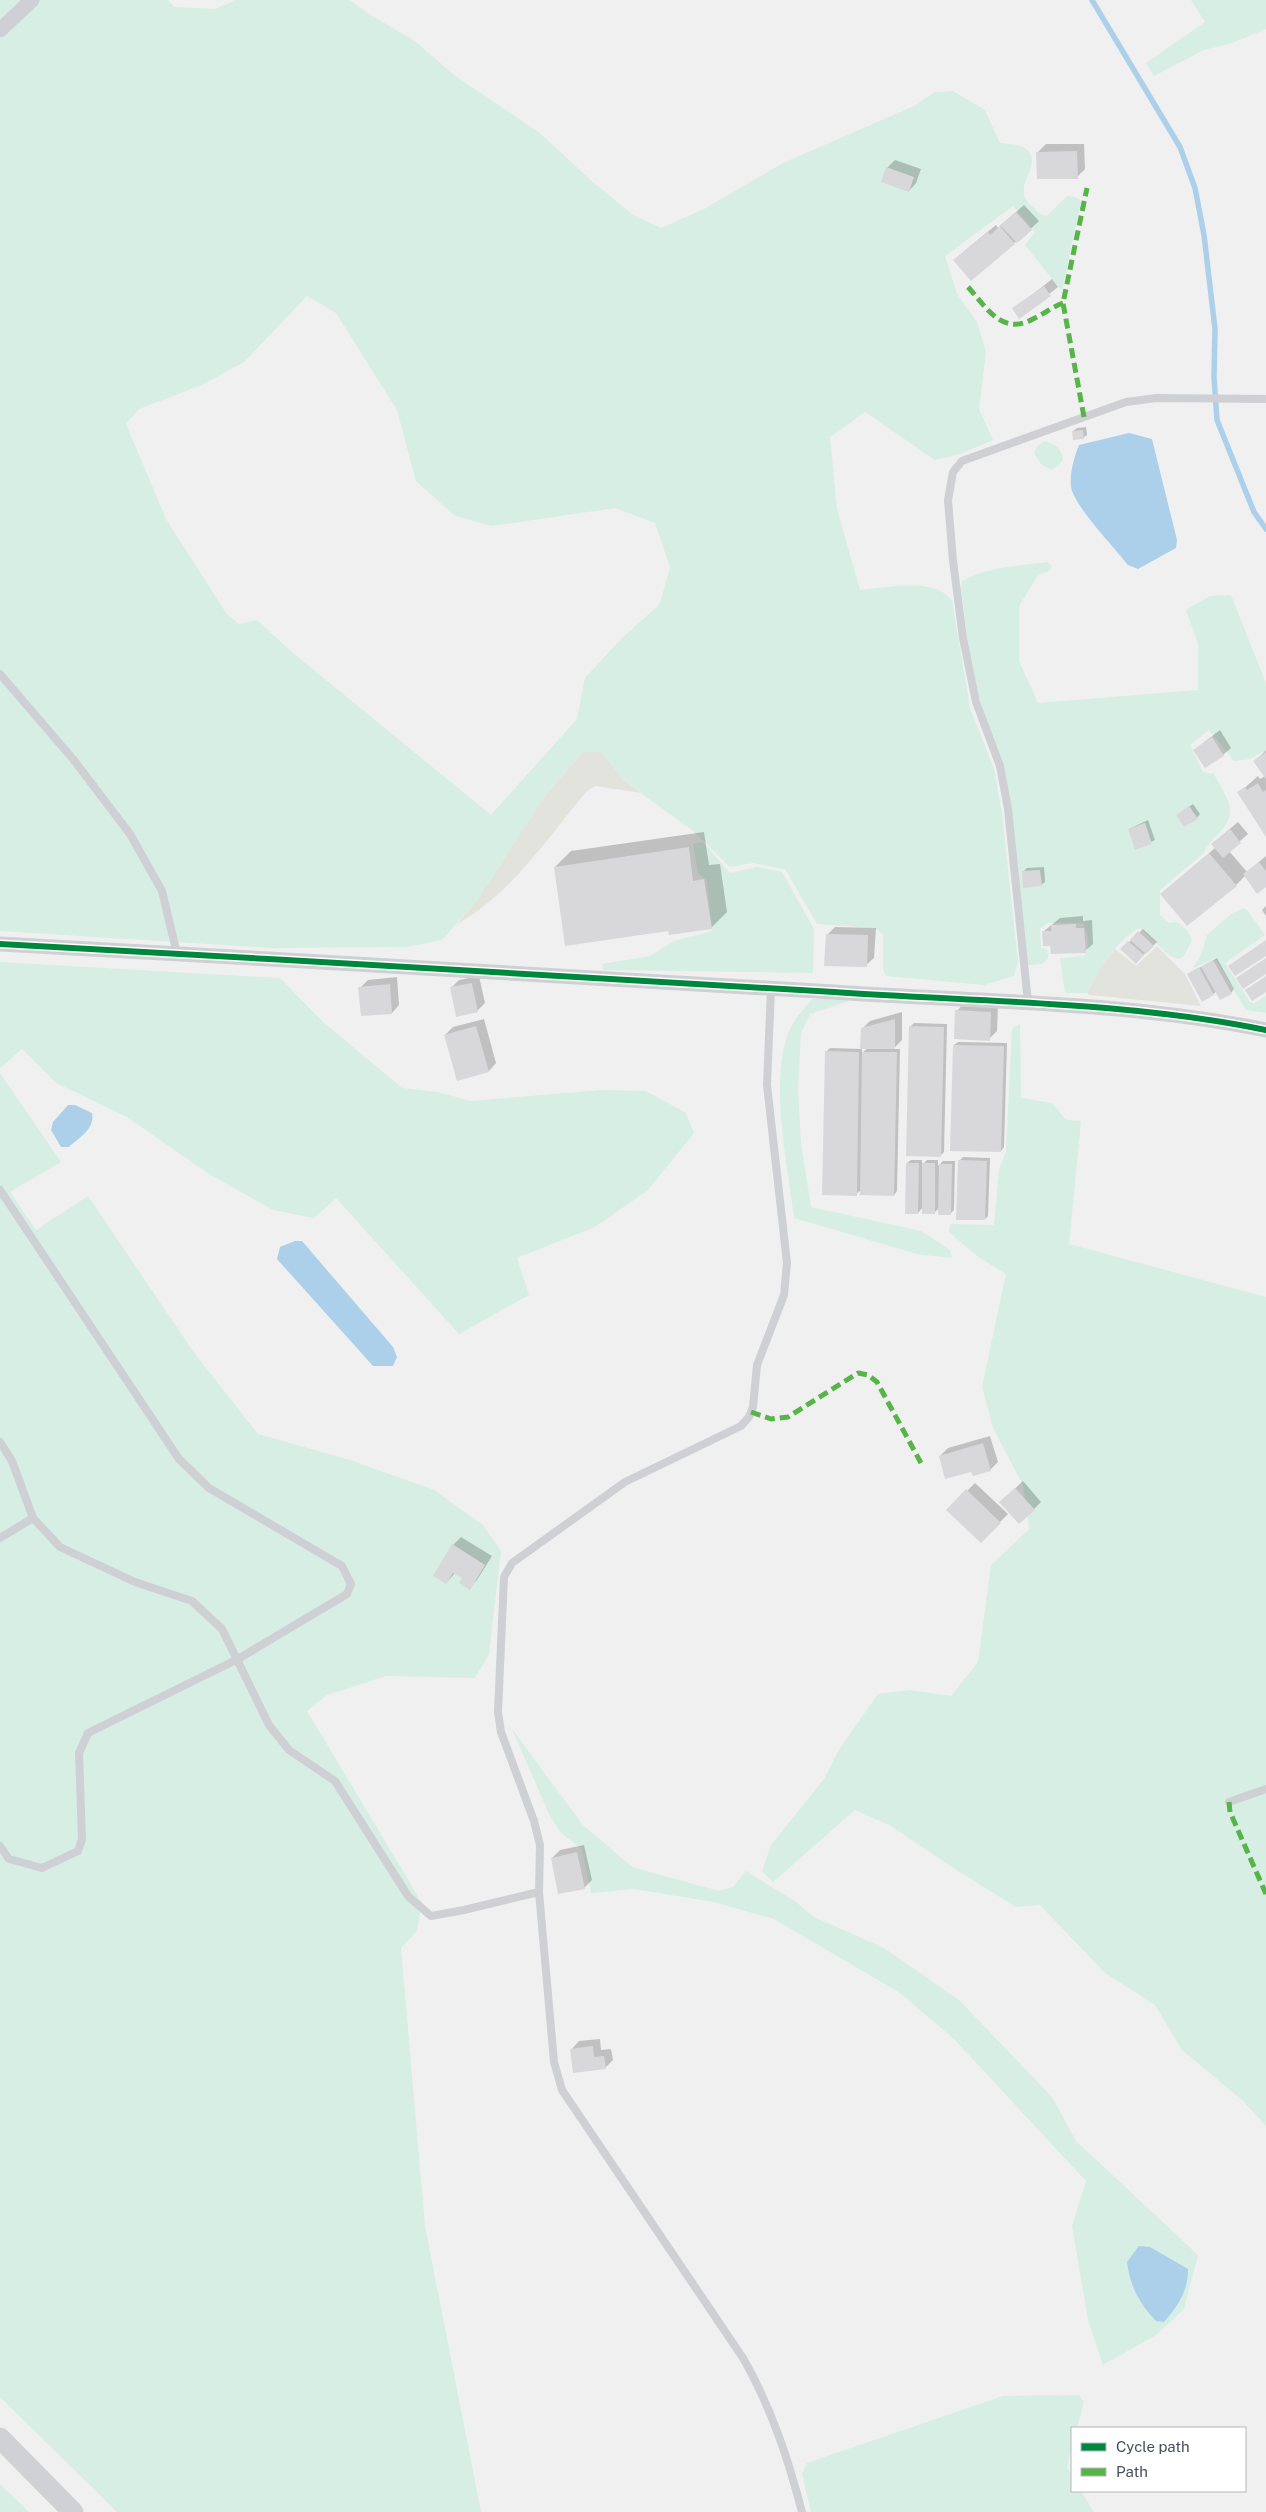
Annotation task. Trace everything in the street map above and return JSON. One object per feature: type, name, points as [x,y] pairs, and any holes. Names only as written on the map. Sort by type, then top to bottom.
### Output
[{"type":"main road","points":[[0,2438],[73,2512]]},
{"type":"street","points":[[0,30],[32,0]]},
{"type":"street","points":[[0,944],[919,998],[1028,1002],[1138,1011],[1266,1030]]},
{"type":"lane","points":[[1028,1002],[1008,809],[1000,766],[976,702],[963,638],[953,561],[948,500],[953,472],[962,461],[1126,402],[1156,398],[1266,398]]},
{"type":"lane","points":[[0,674],[73,759],[130,834],[162,891],[177,954]]},
{"type":"lane","points":[[771,988],[767,1085],[787,1264],[784,1295],[757,1365],[753,1408],[742,1426],[626,1482],[512,1563],[504,1577],[498,1712],[501,1732],[534,1821],[540,1846],[539,1892],[554,2062],[562,2090],[743,2358],[758,2385],[780,2434],[802,2512]]},
{"type":"lane","points":[[0,1190],[179,1459],[209,1488],[342,1566],[351,1584],[347,1594],[238,1659],[88,1733],[79,1753],[82,1839],[78,1851],[42,1868],[9,1859],[0,1846]]},
{"type":"lane","points":[[0,1442],[12,1461],[33,1518],[60,1547],[135,1582],[192,1602],[222,1628],[269,1725],[289,1750],[335,1781],[408,1896],[422,1909],[432,1916],[539,1892]]},
{"type":"lane","points":[[0,1538],[33,1518]]},
{"type":"lane","points":[[1229,1802],[1266,1789]]},
{"type":"green space","points":[[0,0],[168,0],[174,7],[215,9],[236,0],[350,0],[369,14],[415,41],[454,75],[541,134],[587,177],[633,215],[661,228],[704,209],[783,163],[914,106],[935,92],[953,91],[985,110],[1000,143],[1021,146],[1030,153],[1032,160],[1025,182],[1025,197],[1040,213],[1047,216],[1067,196],[1076,197],[1081,201],[1062,291],[1025,245],[1035,232],[1013,206],[945,256],[957,294],[977,322],[986,352],[979,409],[993,440],[960,454],[935,460],[865,412],[830,437],[837,509],[860,590],[909,585],[921,586],[933,588],[952,600],[970,708],[994,769],[1002,814],[1018,962],[1014,976],[984,985],[886,976],[883,969],[883,934],[874,928],[817,924],[785,869],[753,863],[730,867],[692,830],[623,780],[602,752],[583,752],[544,797],[478,899],[442,940],[407,947],[271,948],[0,931]],"holes":[[[307,296],[336,313],[397,410],[416,481],[455,516],[492,526],[615,508],[655,523],[670,567],[660,604],[621,639],[585,678],[577,719],[491,815],[293,653],[257,620],[239,624],[226,613],[166,519],[126,424],[139,409],[202,385],[244,362]]]},
{"type":"green space","points":[[1191,0],[1266,0],[1266,29],[1232,43],[1204,50],[1154,76],[1146,63],[1205,22]]},
{"type":"green space","points":[[1044,441],[1052,443],[1057,447],[1063,459],[1059,465],[1051,470],[1041,464],[1034,453],[1037,446]]},
{"type":"green space","points":[[1047,562],[1052,566],[1049,571],[1038,575],[1019,606],[1019,661],[1038,703],[1198,690],[1198,643],[1186,610],[1210,596],[1231,595],[1266,683],[1266,750],[1250,759],[1234,761],[1209,730],[1190,745],[1203,772],[1214,774],[1226,796],[1230,809],[1227,823],[1209,844],[1204,853],[1160,890],[1160,915],[1169,923],[1177,922],[1187,930],[1192,940],[1184,956],[1179,959],[1170,956],[1140,928],[1123,940],[1109,956],[1087,993],[1065,993],[1060,958],[1084,956],[1088,948],[1088,940],[1087,931],[1083,923],[1048,923],[1040,928],[1041,948],[1047,949],[1048,958],[1042,964],[1028,965],[1003,763],[980,701],[968,643],[961,588],[962,581],[972,576],[1003,568]],"holes":[[[1189,806],[1198,819],[1184,827],[1176,815]],[[1145,823],[1152,844],[1135,850],[1128,829]],[[1040,870],[1041,886],[1023,887],[1022,871]]]},
{"type":"green space","points":[[703,842],[730,873],[757,867],[782,872],[814,929],[813,973],[603,970],[602,964],[650,956],[674,941],[712,931],[707,881],[698,873],[693,844]]},
{"type":"green space","points":[[1243,908],[1248,911],[1265,935],[1225,963],[1250,1002],[1254,1003],[1266,996],[1266,1013],[1246,1010],[1215,958],[1192,969],[1201,955],[1207,935],[1230,915]]},
{"type":"green space","points":[[0,962],[280,978],[322,1021],[402,1088],[438,1092],[470,1101],[602,1090],[646,1091],[686,1113],[694,1133],[648,1190],[595,1227],[517,1258],[529,1295],[459,1334],[336,1198],[314,1218],[273,1210],[209,1174],[127,1117],[56,1083],[22,1049],[0,1068]]},
{"type":"green space","points":[[812,999],[849,999],[849,1001],[810,1014],[801,1033],[798,1090],[801,1143],[811,1207],[921,1231],[950,1250],[952,1258],[917,1254],[794,1218],[781,1116],[781,1063],[786,1040],[795,1020]]},
{"type":"green space","points":[[1020,1024],[1021,1098],[1052,1103],[1066,1120],[1081,1121],[1069,1244],[1266,1297],[1266,2126],[1242,2100],[1182,2050],[1155,2005],[1105,1973],[1040,1905],[1016,1907],[891,1826],[855,1810],[773,1882],[762,1871],[771,1845],[824,1779],[838,1751],[878,1694],[910,1690],[951,1696],[978,1662],[991,1565],[1029,1529],[1023,1485],[993,1428],[982,1387],[1006,1274],[977,1256],[949,1232],[950,1224],[994,1225],[999,1169],[1006,1152],[1012,1028]]},
{"type":"green space","points":[[0,1073],[61,1162],[10,1192],[36,1230],[88,1196],[195,1354],[258,1434],[350,1460],[434,1490],[483,1525],[501,1551],[489,1654],[475,1678],[386,1676],[327,1695],[307,1711],[422,1903],[417,1931],[401,1948],[425,2226],[481,2512],[117,2512],[0,2397]]},
{"type":"green space","points":[[512,1729],[583,1825],[632,1867],[719,1891],[733,1887],[746,1871],[796,1902],[814,1917],[884,1948],[959,2000],[1052,2097],[1076,2141],[1198,2255],[1184,2309],[1156,2335],[1103,2365],[1088,2320],[1072,2226],[1086,2181],[954,2039],[900,1993],[774,1919],[714,1902],[634,1889],[591,1893],[582,1849],[560,1832],[549,1814]]},
{"type":"green space","points":[[1079,2395],[1084,2402],[1077,2427],[1071,2427],[1071,2450],[1067,2467],[1071,2474],[1071,2492],[1082,2492],[1094,2512],[811,2512],[802,2474],[807,2463],[1003,2396]]},
{"type":"green space","points":[[0,2484],[29,2512],[0,2512]]},
{"type":"sand","points":[[583,752],[602,752],[623,780],[641,793],[595,786],[586,792],[542,847],[511,881],[495,897],[457,924],[478,899],[544,797]]},
{"type":"sand","points":[[1157,946],[1185,974],[1201,1006],[1089,995],[1087,993],[1104,963],[1115,949],[1136,966]]},
{"type":"water","points":[[1129,433],[1152,439],[1177,540],[1176,548],[1138,569],[1128,565],[1097,529],[1082,509],[1071,486],[1072,468],[1079,445]]},
{"type":"water","points":[[68,1105],[75,1105],[92,1113],[92,1119],[89,1128],[82,1136],[69,1147],[61,1147],[51,1130],[53,1122]]},
{"type":"water","points":[[295,1241],[302,1241],[393,1347],[397,1357],[393,1366],[373,1366],[277,1259],[280,1247]]},
{"type":"water","points":[[1139,2246],[1150,2247],[1188,2269],[1188,2277],[1181,2298],[1164,2322],[1156,2321],[1145,2308],[1136,2294],[1130,2279],[1127,2262]]},
{"type":"building","points":[[1077,151],[1078,179],[1037,179],[1036,152]]},
{"type":"building","points":[[886,167],[914,177],[909,192],[881,182]]},
{"type":"building","points":[[1016,212],[1032,230],[1017,243],[1000,225]]},
{"type":"building","points":[[1000,226],[1015,244],[971,281],[953,260],[988,232],[990,235]]},
{"type":"building","points":[[1044,286],[1051,296],[1019,319],[1012,308]]},
{"type":"building","points":[[1083,430],[1084,439],[1073,440],[1072,431]]},
{"type":"building","points":[[1212,737],[1224,756],[1205,768],[1193,750]]},
{"type":"building","points":[[1266,752],[1266,779],[1253,761]]},
{"type":"building","points":[[1258,783],[1263,792],[1266,790],[1266,837],[1237,792],[1245,787],[1247,790]]},
{"type":"building","points":[[1189,806],[1198,819],[1184,827],[1176,815]]},
{"type":"building","points":[[1145,823],[1152,844],[1135,850],[1128,829]]},
{"type":"building","points":[[1230,829],[1241,843],[1223,858],[1211,844]]},
{"type":"building","points":[[689,847],[693,881],[704,879],[712,929],[669,935],[668,931],[565,946],[554,867]]},
{"type":"building","points":[[1209,853],[1237,886],[1187,926],[1160,894]]},
{"type":"building","points":[[1259,862],[1266,871],[1266,887],[1257,894],[1243,874]]},
{"type":"building","points":[[1040,870],[1042,886],[1023,888],[1022,871]]},
{"type":"building","points":[[1076,924],[1076,928],[1084,928],[1086,953],[1051,954],[1050,946],[1043,946],[1042,931],[1051,931],[1051,925]]},
{"type":"building","points":[[1138,931],[1154,946],[1146,954],[1130,940]]},
{"type":"building","points":[[826,934],[868,935],[867,967],[824,966]]},
{"type":"building","points":[[1266,940],[1266,956],[1235,976],[1228,966]]},
{"type":"building","points":[[1128,941],[1144,955],[1136,964],[1120,949]]},
{"type":"building","points":[[1266,958],[1266,974],[1243,989],[1236,978]]},
{"type":"building","points":[[1213,960],[1232,994],[1220,1000],[1201,967]]},
{"type":"building","points":[[1199,967],[1214,995],[1202,1002],[1187,974]]},
{"type":"building","points":[[1266,976],[1266,992],[1252,1001],[1245,990]]},
{"type":"building","points":[[472,983],[478,1012],[456,1017],[450,987]]},
{"type":"building","points":[[390,984],[392,1014],[361,1016],[358,987]]},
{"type":"building","points":[[955,1010],[991,1012],[990,1041],[954,1039]]},
{"type":"building","points":[[895,1019],[895,1049],[860,1049],[861,1028]]},
{"type":"building","points":[[476,1026],[489,1072],[457,1081],[444,1035]]},
{"type":"building","points":[[909,1026],[944,1027],[941,1157],[906,1156]]},
{"type":"building","points":[[953,1045],[1004,1046],[1001,1152],[950,1151]]},
{"type":"building","points":[[825,1051],[859,1052],[857,1196],[822,1195]]},
{"type":"building","points":[[862,1052],[897,1052],[894,1196],[860,1195]]},
{"type":"building","points":[[958,1160],[987,1161],[985,1220],[956,1220]]},
{"type":"building","points":[[906,1163],[919,1163],[918,1214],[905,1214]]},
{"type":"building","points":[[922,1163],[935,1163],[935,1214],[922,1214]]},
{"type":"building","points":[[939,1164],[952,1164],[951,1215],[938,1215]]},
{"type":"building","points":[[983,1443],[991,1471],[973,1476],[971,1472],[945,1479],[939,1456]]},
{"type":"building","points":[[1015,1488],[1035,1510],[1019,1524],[999,1502]]},
{"type":"building","points":[[966,1489],[1001,1523],[981,1543],[946,1510]]},
{"type":"building","points":[[452,1544],[485,1565],[470,1590],[459,1583],[462,1578],[453,1573],[446,1584],[433,1576]]},
{"type":"building","points":[[577,1852],[585,1889],[558,1894],[551,1858]]},
{"type":"building","points":[[593,2046],[594,2057],[604,2056],[606,2069],[573,2073],[570,2049]]},
{"type":"waterway","points":[[1092,0],[1180,147],[1195,188],[1204,235],[1215,329],[1214,377],[1217,420],[1254,512],[1266,529]]},
{"type":"marked path","points":[[1084,417],[1063,303],[1087,188]]},
{"type":"marked path","points":[[968,287],[996,317],[1012,324],[1033,319],[1063,303]]},
{"type":"marked path","points":[[751,1412],[771,1419],[788,1417],[858,1373],[868,1375],[877,1382],[921,1463]]},
{"type":"marked path","points":[[1229,1802],[1230,1812],[1266,1894]]},
{"type":"cycle path","points":[[0,944],[1051,1004],[1159,1013],[1213,1020],[1266,1030]]}]
